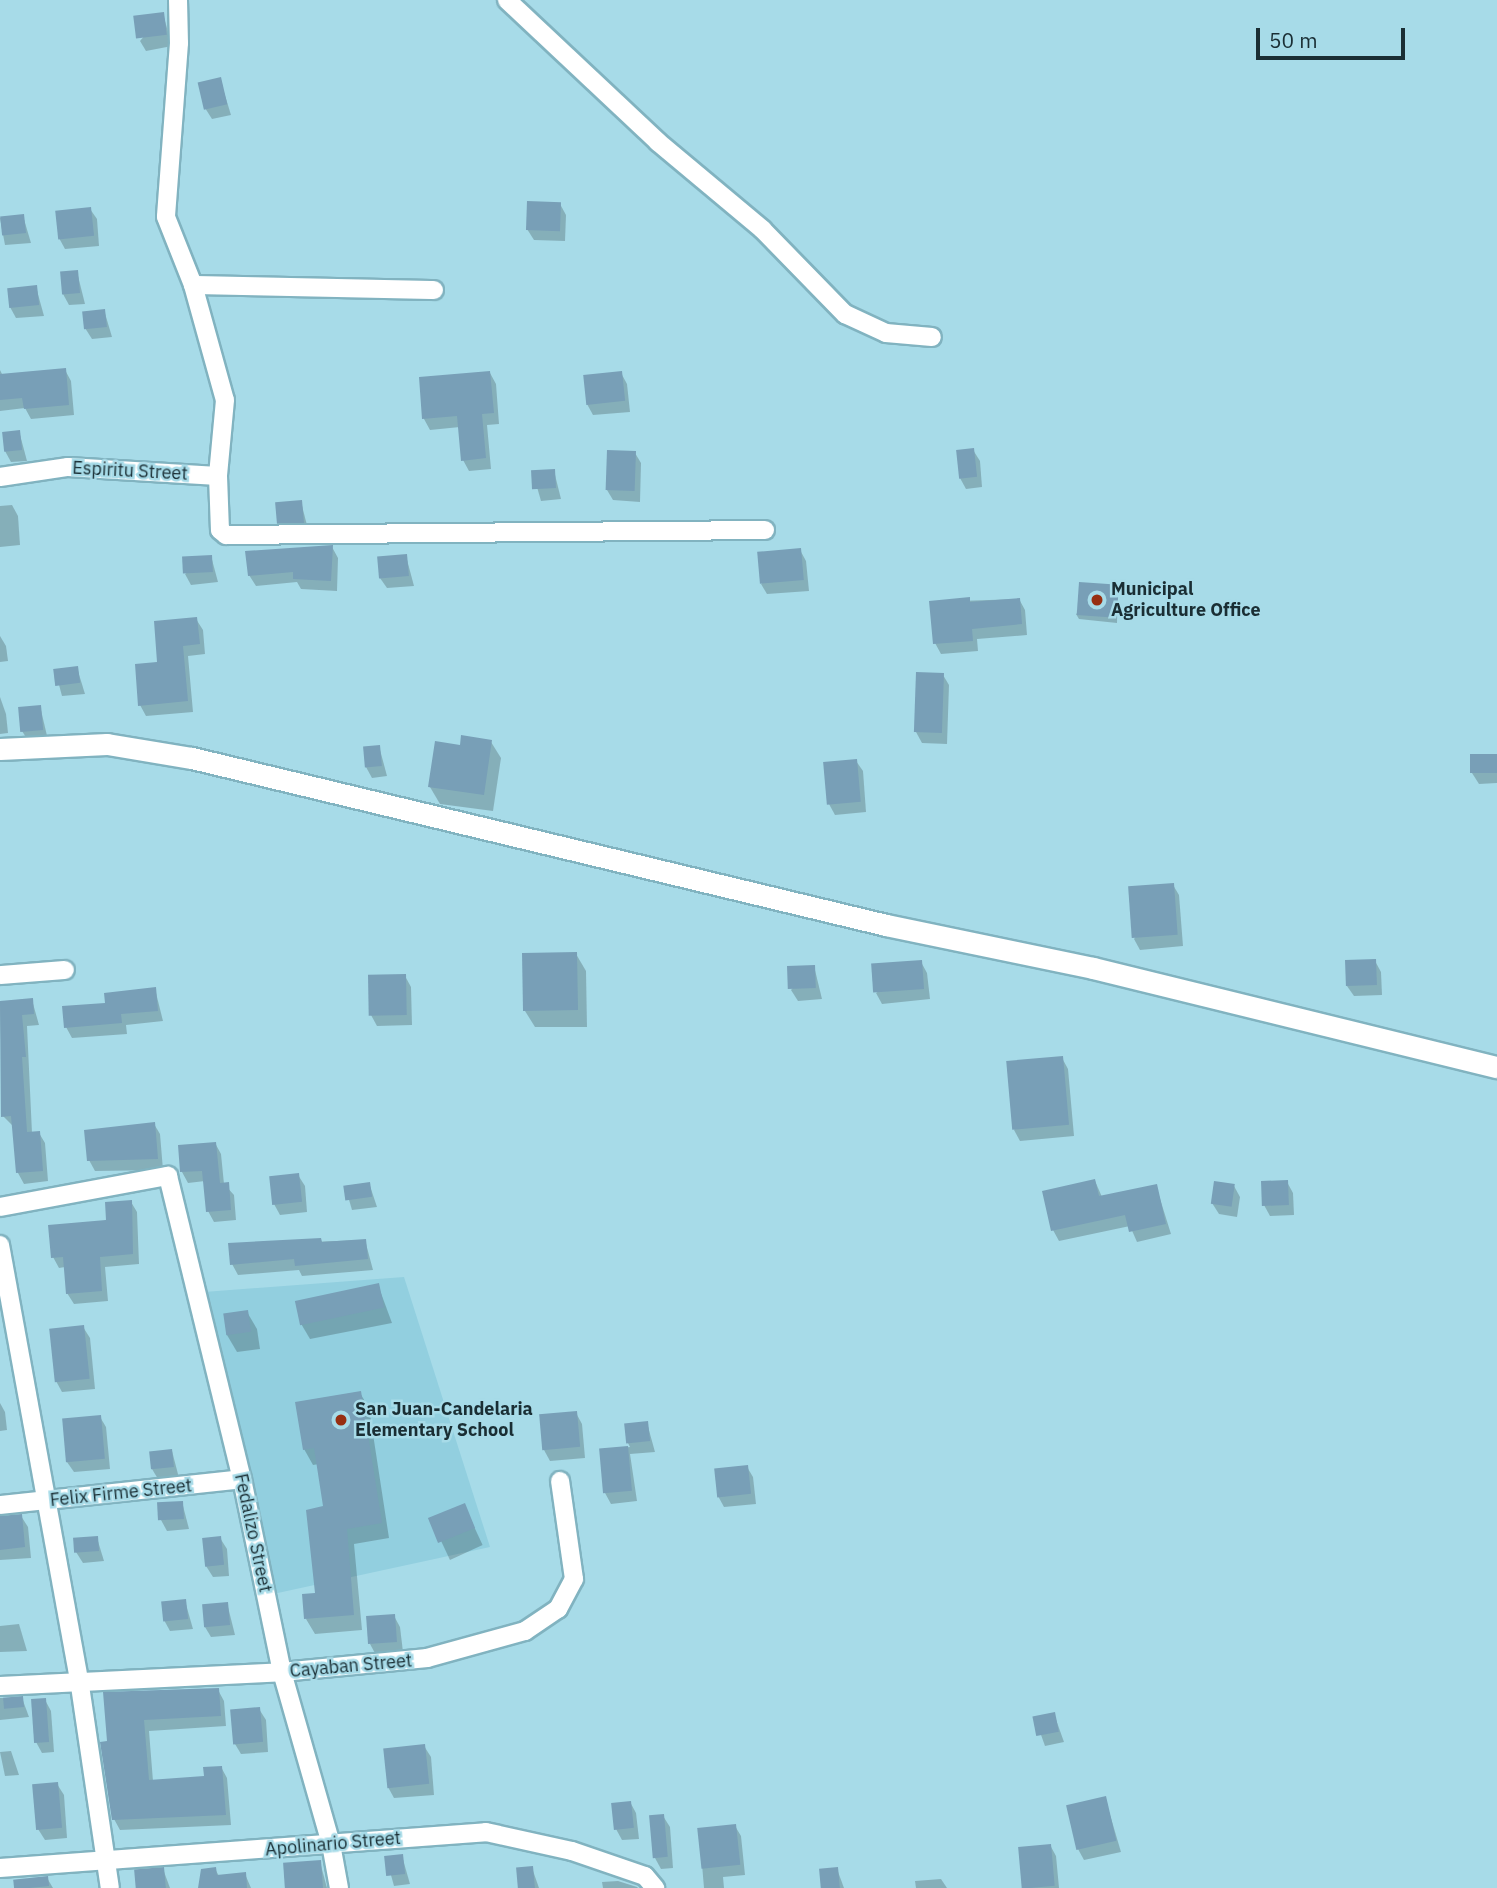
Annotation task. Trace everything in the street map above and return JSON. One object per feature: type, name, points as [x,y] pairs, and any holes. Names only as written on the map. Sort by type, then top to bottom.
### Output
[{"type":"street","points":[[178,0],[179,43],[166,216],[193,285],[225,400],[218,476],[220,530],[226,535],[765,530]]},
{"type":"street","points":[[507,0],[658,142],[762,229],[845,314],[886,333],[932,337]]},
{"type":"street","points":[[193,285],[434,290]]},
{"type":"street","name":"Espiritu Street","points":[[0,477],[68,467],[218,476]]},
{"type":"street","points":[[0,749],[107,744],[192,758],[886,925],[1093,968],[1497,1068]]},
{"type":"street","points":[[0,975],[65,970]]},
{"type":"street","name":"Fedalizo Street","points":[[0,1207],[168,1176],[242,1479],[282,1672],[331,1844],[339,1888]]},
{"type":"street","points":[[0,1245],[79,1679],[110,1888]]},
{"type":"street","name":"Felix Firme Street","points":[[0,1505],[242,1479]]},
{"type":"street","name":"Cayaban Street","points":[[0,1686],[79,1679],[282,1672],[427,1658],[466,1650],[525,1630],[558,1609],[574,1578],[560,1480]]},
{"type":"street","name":"Apolinario Street","points":[[0,1868],[105,1863],[486,1832],[584,1855],[645,1876],[655,1888]]},
{"type":"shaded area","name":"San Juan-Candelaria Elementary School","points":[[404,1277],[490,1547],[273,1594],[204,1292]]},
{"type":"building","points":[[164,12],[167,35],[136,39],[133,16]]},
{"type":"building","points":[[221,77],[227,104],[204,110],[198,82]]},
{"type":"building","points":[[527,201],[561,202],[560,231],[526,230]]},
{"type":"building","points":[[91,207],[94,236],[58,240],[55,211]]},
{"type":"building","points":[[24,214],[26,233],[2,235],[0,217]]},
{"type":"building","points":[[78,270],[80,293],[62,294],[60,272]]},
{"type":"building","points":[[37,285],[39,305],[9,308],[7,288]]},
{"type":"building","points":[[105,309],[107,327],[84,329],[82,311]]},
{"type":"building","points":[[66,368],[69,405],[24,409],[22,398],[0,400],[0,374]]},
{"type":"building","points":[[490,371],[494,413],[482,414],[486,458],[461,461],[457,416],[422,419],[419,377]]},
{"type":"building","points":[[622,371],[625,401],[586,405],[583,375]]},
{"type":"building","points":[[20,430],[22,450],[4,452],[2,432]]},
{"type":"building","points":[[974,448],[977,477],[959,479],[956,450]]},
{"type":"building","points":[[607,450],[636,451],[635,491],[606,490]]},
{"type":"building","points":[[555,469],[556,488],[532,489],[531,470]]},
{"type":"building","points":[[302,500],[304,523],[277,525],[275,502]]},
{"type":"building","points":[[333,545],[331,581],[293,579],[293,572],[248,576],[245,551]]},
{"type":"building","points":[[801,548],[804,580],[760,584],[757,552]]},
{"type":"building","points":[[407,554],[409,576],[379,579],[377,557]]},
{"type":"building","points":[[212,555],[213,572],[183,574],[182,557]]},
{"type":"building","name":"Municipal Agriculture Office","points":[[1079,582],[1119,585],[1117,618],[1077,615]]},
{"type":"building","points":[[970,597],[970,602],[1020,598],[1022,624],[972,629],[973,641],[933,644],[929,601]]},
{"type":"building","points":[[197,617],[200,644],[183,646],[188,701],[138,706],[135,664],[157,662],[154,621]]},
{"type":"building","points":[[78,666],[80,683],[55,686],[53,669]]},
{"type":"building","points":[[916,672],[944,673],[942,733],[914,732]]},
{"type":"building","points":[[41,705],[43,730],[20,732],[18,707]]},
{"type":"building","points":[[461,735],[492,740],[484,795],[428,787],[435,741],[460,745]]},
{"type":"building","points":[[380,745],[382,766],[365,767],[363,746]]},
{"type":"building","points":[[1470,754],[1497,754],[1497,773],[1470,773]]},
{"type":"building","points":[[857,759],[861,802],[827,805],[823,762]]},
{"type":"building","points":[[1174,883],[1178,935],[1132,938],[1128,886]]},
{"type":"building","points":[[577,952],[578,1010],[523,1011],[522,953]]},
{"type":"building","points":[[1376,959],[1377,985],[1346,986],[1345,960]]},
{"type":"building","points":[[922,960],[924,989],[873,992],[871,964]]},
{"type":"building","points":[[815,965],[816,988],[788,989],[787,966]]},
{"type":"building","points":[[406,974],[407,1015],[369,1016],[368,975]]},
{"type":"building","points":[[156,987],[158,1011],[121,1014],[122,1023],[64,1028],[62,1006],[105,1003],[104,993]]},
{"type":"building","points":[[33,998],[34,1014],[22,1015],[26,1057],[22,1057],[27,1132],[40,1131],[43,1171],[16,1173],[11,1116],[1,1117],[0,1001]]},
{"type":"building","points":[[1063,1056],[1069,1125],[1012,1130],[1006,1061]]},
{"type":"building","points":[[155,1122],[158,1159],[87,1161],[84,1130]]},
{"type":"building","points":[[216,1142],[220,1183],[229,1182],[231,1210],[206,1212],[202,1171],[180,1172],[178,1145]]},
{"type":"building","points":[[299,1173],[302,1202],[272,1205],[269,1176]]},
{"type":"building","points":[[1095,1179],[1099,1196],[1157,1184],[1166,1224],[1129,1232],[1125,1215],[1051,1231],[1042,1191]]},
{"type":"building","points":[[1288,1180],[1289,1205],[1262,1206],[1261,1181]]},
{"type":"building","points":[[1214,1181],[1235,1184],[1232,1207],[1211,1204]]},
{"type":"building","points":[[370,1182],[372,1197],[345,1201],[343,1186]]},
{"type":"building","points":[[132,1200],[133,1254],[100,1257],[102,1291],[66,1294],[63,1257],[51,1258],[48,1225],[106,1220],[105,1202]]},
{"type":"building","points":[[321,1238],[322,1242],[366,1239],[368,1259],[295,1266],[294,1259],[230,1265],[228,1243]]},
{"type":"building","points":[[379,1283],[384,1307],[300,1325],[295,1301]]},
{"type":"building","points":[[248,1310],[251,1332],[226,1335],[223,1313]]},
{"type":"building","points":[[84,1325],[90,1379],[55,1382],[49,1329]]},
{"type":"building","points":[[361,1391],[382,1523],[347,1529],[354,1615],[304,1619],[302,1594],[315,1593],[306,1510],[323,1506],[314,1448],[303,1450],[295,1402]]},
{"type":"building","points":[[577,1411],[580,1447],[542,1450],[539,1414]]},
{"type":"building","points":[[101,1415],[105,1459],[66,1462],[62,1418]]},
{"type":"building","points":[[648,1421],[650,1441],[626,1443],[624,1424]]},
{"type":"building","points":[[628,1446],[632,1491],[603,1493],[599,1449]]},
{"type":"building","points":[[172,1449],[174,1467],[151,1469],[149,1451]]},
{"type":"building","points":[[748,1465],[751,1494],[717,1497],[714,1469]]},
{"type":"building","points":[[183,1501],[184,1519],[158,1520],[157,1502]]},
{"type":"building","points":[[465,1503],[475,1528],[438,1543],[428,1518]]},
{"type":"building","points":[[22,1514],[25,1547],[0,1550],[0,1516]]},
{"type":"building","points":[[98,1536],[99,1551],[74,1553],[73,1538]]},
{"type":"building","points":[[221,1536],[224,1565],[205,1567],[202,1538]]},
{"type":"building","points":[[186,1599],[188,1619],[163,1622],[161,1602]]},
{"type":"building","points":[[228,1602],[230,1625],[204,1627],[202,1604]]},
{"type":"building","points":[[395,1614],[397,1642],[368,1644],[366,1616]]},
{"type":"building","points":[[219,1688],[221,1716],[144,1720],[149,1780],[204,1776],[203,1767],[222,1766],[226,1815],[112,1820],[100,1742],[107,1741],[103,1692]]},
{"type":"building","points":[[23,1696],[24,1707],[4,1709],[3,1698]]},
{"type":"building","points":[[46,1698],[49,1742],[34,1743],[31,1699]]},
{"type":"building","points":[[260,1707],[263,1742],[233,1744],[230,1710]]},
{"type":"building","points":[[1055,1712],[1059,1732],[1036,1736],[1032,1716]]},
{"type":"building","points":[[425,1744],[429,1784],[387,1788],[383,1748]]},
{"type":"building","points":[[58,1782],[62,1828],[36,1830],[32,1784]]},
{"type":"building","points":[[1106,1796],[1116,1841],[1076,1850],[1066,1805]]},
{"type":"building","points":[[631,1801],[634,1828],[614,1830],[611,1803]]},
{"type":"building","points":[[664,1814],[668,1857],[653,1858],[649,1815]]},
{"type":"building","points":[[736,1824],[740,1865],[701,1869],[697,1828]]},
{"type":"building","points":[[1051,1844],[1055,1886],[1022,1888],[1018,1847]]},
{"type":"building","points":[[403,1854],[405,1874],[386,1876],[384,1856]]},
{"type":"building","points":[[321,1860],[323,1888],[285,1888],[283,1863]]},
{"type":"building","points":[[533,1866],[535,1888],[518,1888],[516,1867]]},
{"type":"building","points":[[164,1867],[166,1888],[136,1888],[134,1870]]},
{"type":"building","points":[[216,1867],[217,1875],[246,1872],[247,1888],[198,1888],[201,1869]]},
{"type":"building","points":[[838,1867],[840,1888],[821,1888],[819,1869]]},
{"type":"building","points":[[48,1876],[49,1886],[14,1888],[13,1880]]},
{"type":"place","name":"Municipal Agriculture Office","points":[[1097,600]]},
{"type":"place","name":"San Juan-Candelaria Elementary School","points":[[341,1420]]}]
